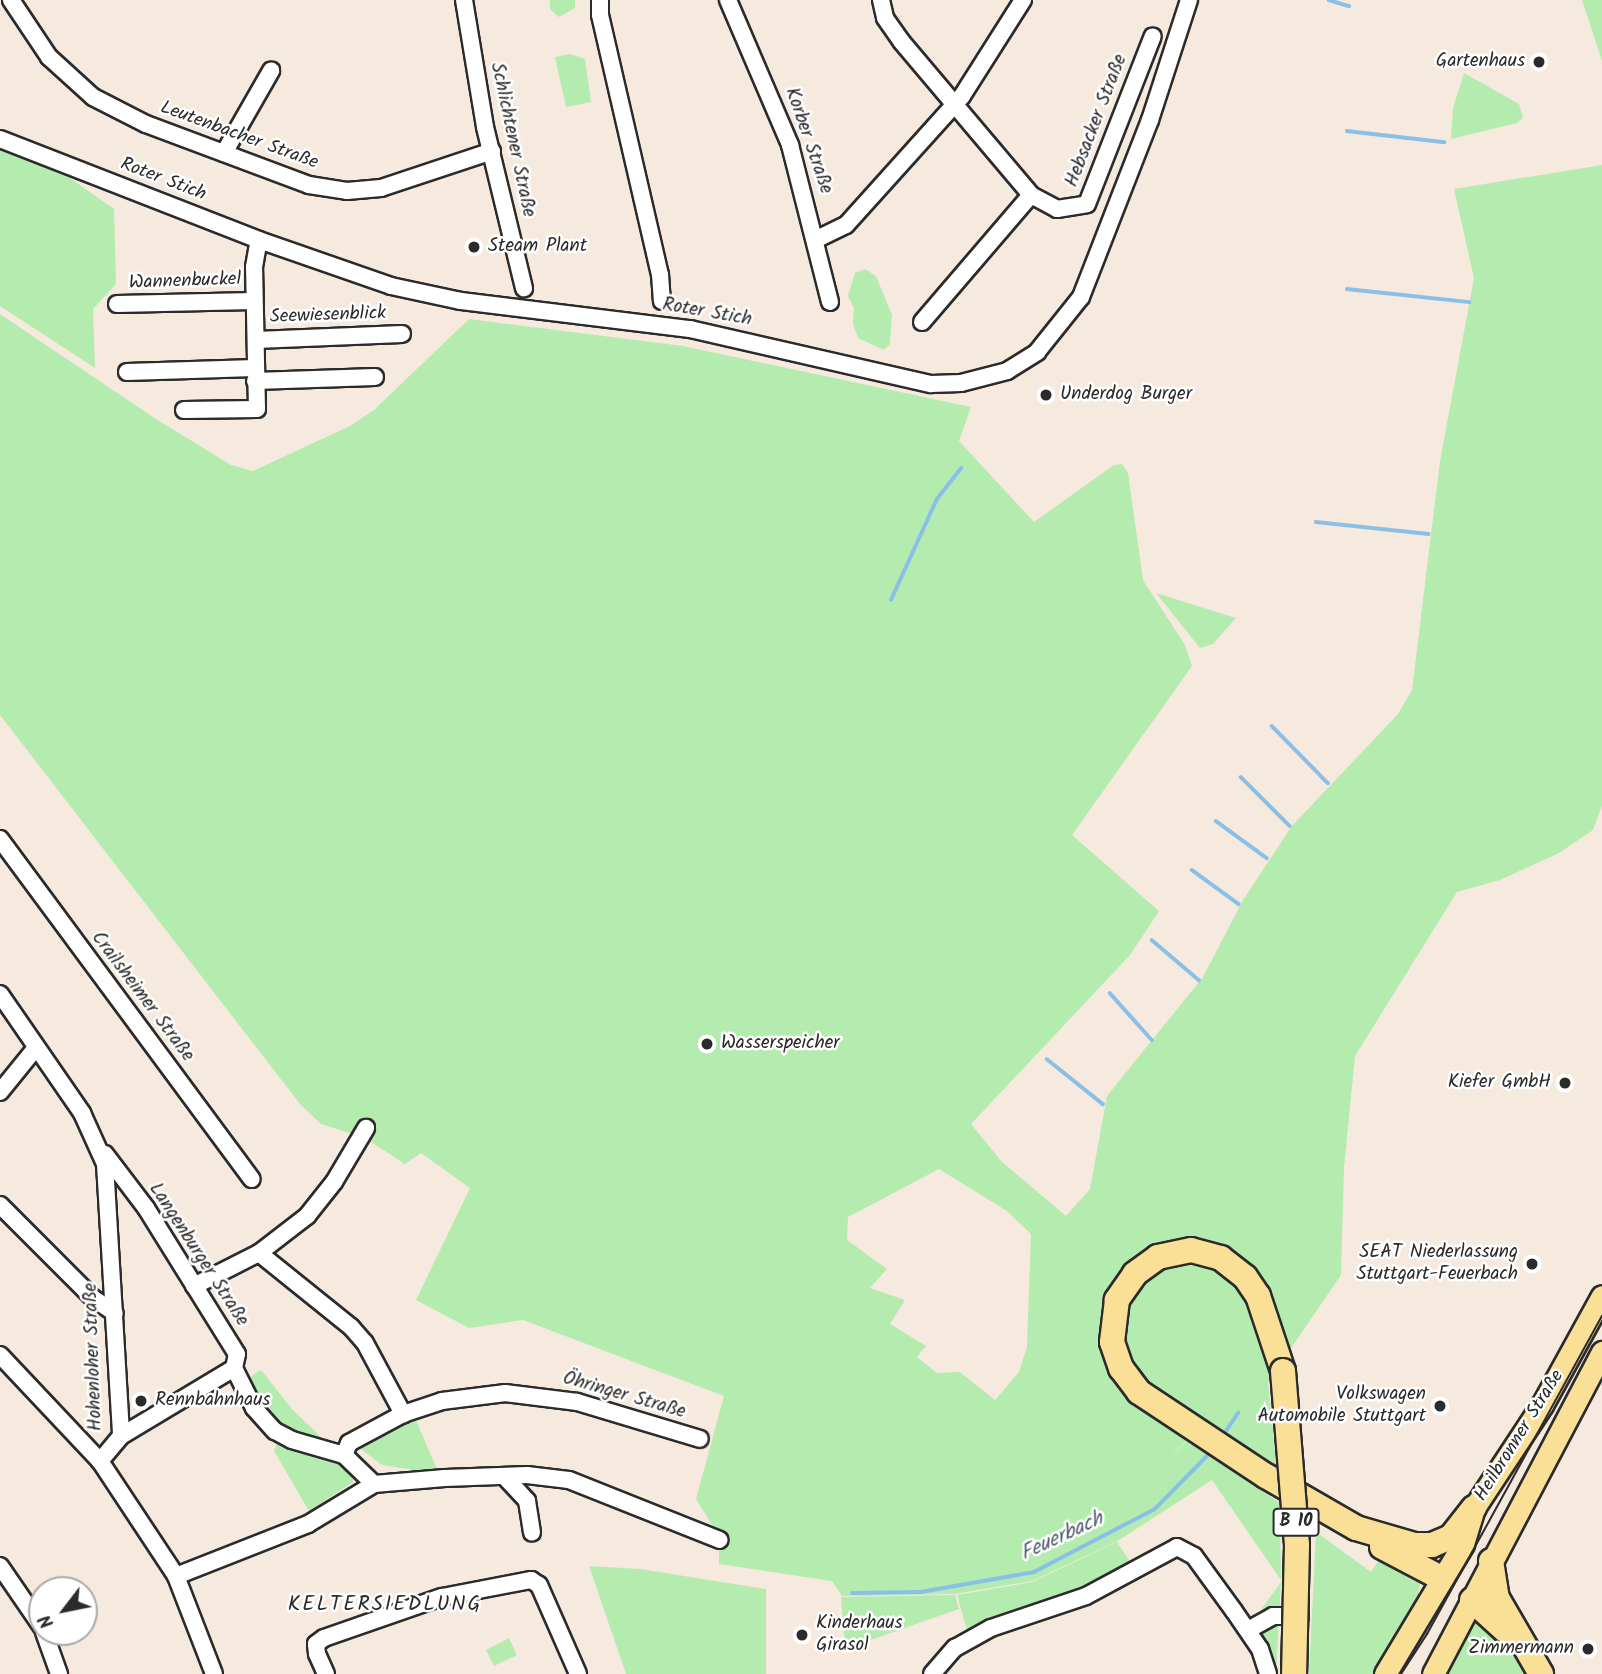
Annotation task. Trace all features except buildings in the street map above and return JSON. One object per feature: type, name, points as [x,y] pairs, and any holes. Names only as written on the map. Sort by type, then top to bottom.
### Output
[{"type":"highway","name":"B 10","points":[[1294,1674],[1298,1599],[1296,1518],[1295,1504],[1294,1491],[1283,1371],[1274,1333],[1253,1287],[1221,1258],[1181,1251],[1143,1266],[1122,1290],[1112,1319],[1115,1353],[1128,1379],[1163,1412],[1277,1483],[1288,1489],[1299,1496],[1356,1528],[1389,1545],[1441,1578]]},
{"type":"highway","name":"B 10","points":[[1389,1545],[1422,1546],[1438,1543],[1456,1532],[1474,1507]]},
{"type":"highway","points":[[1491,1561],[1497,1598],[1536,1664]]},
{"type":"highway","points":[[1472,1600],[1536,1664]]},
{"type":"main road","name":"Heilbronner Straße","points":[[1385,1674],[1467,1535],[1474,1507],[1542,1405],[1602,1296]]},
{"type":"main road","name":"Heilbronner Straße","points":[[1433,1674],[1602,1352]]},
{"type":"main road","points":[[1441,1578],[1472,1600]]},
{"type":"street","name":"Schlichtener Straße","points":[[464,0],[492,151],[524,288]]},
{"type":"street","points":[[600,0],[600,15],[660,274],[662,301]]},
{"type":"street","name":"Korber Straße","points":[[728,0],[790,145],[817,239],[830,302]]},
{"type":"street","name":"Hebsacker Straße","points":[[881,0],[885,18],[901,41],[954,104],[1031,195],[1057,209],[1087,204],[1153,36]]},
{"type":"street","points":[[817,239],[846,225],[954,104],[1023,0]]},
{"type":"street","name":"Roter Stich","points":[[0,139],[259,240],[391,286],[444,298],[690,329],[931,384],[983,379],[1007,372],[1037,352],[1081,297],[1150,120],[1189,0]]},
{"type":"street","name":"Leutenbacher Straße","points":[[9,7],[49,57],[93,97],[129,117],[309,185],[347,191],[390,186],[492,151]]},
{"type":"street","points":[[224,153],[271,71]]},
{"type":"street","points":[[922,322],[1031,195]]},
{"type":"street","points":[[184,410],[257,409],[254,301],[259,240]]},
{"type":"street","name":"Wannenbuckel","points":[[117,304],[254,301]]},
{"type":"street","name":"Seewiesenblick","points":[[256,340],[402,334]]},
{"type":"street","points":[[127,372],[375,377]]},
{"type":"street","name":"Crailsheimer Straße","points":[[0,839],[252,1179]]},
{"type":"street","name":"Hohenloher Straße","points":[[0,994],[35,1049],[82,1113],[101,1149],[115,1312],[121,1436],[100,1461]]},
{"type":"street","points":[[0,1092],[35,1049]]},
{"type":"street","points":[[194,1286],[258,1253],[319,1204],[366,1128]]},
{"type":"street","name":"Langenburger Straße","points":[[101,1149],[138,1199],[237,1354],[234,1368],[254,1408],[275,1431],[309,1447],[344,1455]]},
{"type":"street","points":[[108,1213],[121,1202],[138,1199]]},
{"type":"street","points":[[0,1205],[94,1299],[115,1312]]},
{"type":"street","points":[[258,1253],[351,1326],[365,1343],[403,1415]]},
{"type":"street","points":[[0,1354],[100,1461],[176,1576],[214,1674]]},
{"type":"street","points":[[121,1436],[234,1368]]},
{"type":"street","name":"Öhringer Straße","points":[[344,1455],[349,1443],[403,1415],[442,1401],[528,1393],[577,1402],[700,1439]]},
{"type":"street","points":[[344,1455],[374,1484]]},
{"type":"street","points":[[176,1576],[294,1531],[374,1484],[503,1476],[569,1480],[720,1539]]},
{"type":"street","points":[[503,1476],[527,1501],[532,1533]]},
{"type":"street","points":[[932,1674],[955,1648],[991,1628],[1086,1596],[1171,1549],[1181,1548],[1194,1556],[1248,1630],[1268,1674]]},
{"type":"street","points":[[0,1566],[28,1608]]},
{"type":"street","points":[[326,1674],[316,1644],[442,1597],[533,1580],[578,1674]]},
{"type":"street","points":[[1248,1630],[1273,1616],[1300,1613],[1301,1674]]},
{"type":"street","points":[[49,1646],[59,1674]]},
{"type":"green space","points":[[550,0],[575,0],[575,8],[559,17],[550,9]]},
{"type":"green space","points":[[1582,0],[1602,0],[1602,61]]},
{"type":"green space","points":[[570,54],[585,59],[591,102],[566,107],[555,57]]},
{"type":"green space","points":[[1464,73],[1519,104],[1523,118],[1517,123],[1451,139],[1453,108]]},
{"type":"green space","points":[[0,146],[53,166],[114,209],[116,284],[93,309],[95,368],[0,306]]},
{"type":"green space","points":[[1602,165],[1602,806],[1593,830],[1559,853],[1500,880],[1457,892],[1355,1056],[1344,1168],[1341,1275],[1268,1382],[1280,1501],[1188,1439],[1165,1463],[1188,1440],[1280,1503],[1281,1580],[1212,1480],[1116,1542],[1032,1581],[955,1594],[842,1596],[832,1581],[719,1564],[719,1536],[696,1499],[724,1396],[523,1320],[469,1328],[416,1300],[470,1188],[421,1153],[405,1164],[365,1138],[321,1124],[300,1104],[0,715],[0,314],[156,419],[231,465],[253,471],[350,426],[374,410],[469,319],[683,346],[971,407],[959,441],[1034,522],[1114,465],[1122,464],[1128,473],[1143,580],[1185,645],[1192,666],[1072,835],[1159,911],[1130,955],[971,1124],[1002,1162],[1066,1216],[1090,1189],[1107,1096],[1203,977],[1243,900],[1291,827],[1398,714],[1412,690],[1440,461],[1474,278],[1454,189]],"holes":[[[939,1169],[1007,1211],[1031,1234],[1027,1347],[1019,1372],[995,1400],[960,1372],[937,1373],[917,1357],[926,1346],[890,1324],[905,1300],[870,1288],[887,1269],[847,1240],[848,1217]]]},
{"type":"green space","points":[[865,269],[876,276],[892,315],[890,344],[884,350],[858,338],[853,324],[854,308],[848,296],[855,273]]},
{"type":"green space","points":[[1156,593],[1236,618],[1213,644],[1200,648]]},
{"type":"green space","points":[[261,1370],[292,1409],[328,1444],[270,1423],[244,1381]]},
{"type":"green space","points":[[415,1418],[439,1474],[382,1465],[357,1446]]},
{"type":"green space","points":[[278,1441],[332,1455],[352,1472],[353,1482],[309,1511],[274,1451]]},
{"type":"green space","points":[[1316,1532],[1371,1572],[1383,1554],[1422,1573],[1416,1604],[1375,1674],[1309,1674]]},
{"type":"green space","points":[[1117,1542],[1131,1563],[1084,1591],[967,1630],[957,1595],[1032,1582]]},
{"type":"green space","points":[[589,1566],[640,1569],[766,1589],[766,1674],[626,1674]]},
{"type":"green space","points":[[1281,1582],[1276,1674],[1270,1674],[1248,1628]]},
{"type":"green space","points":[[955,1595],[959,1609],[845,1649],[841,1597]]},
{"type":"green space","points":[[1483,1616],[1512,1645],[1530,1674],[1445,1674],[1469,1628]]},
{"type":"green space","points":[[509,1638],[517,1655],[494,1666],[486,1650]]},
{"type":"waterway","points":[[1329,0],[1349,6]]},
{"type":"waterway","points":[[1347,131],[1444,142]]},
{"type":"waterway","points":[[1347,289],[1469,302]]},
{"type":"waterway","points":[[891,600],[937,499],[961,468]]},
{"type":"waterway","points":[[1316,522],[1428,534]]},
{"type":"waterway","points":[[1272,726],[1328,783]]},
{"type":"waterway","points":[[1241,777],[1290,826]]},
{"type":"waterway","points":[[1216,821],[1267,858]]},
{"type":"waterway","points":[[1192,870],[1239,904]]},
{"type":"waterway","points":[[1152,940],[1199,980]]},
{"type":"waterway","points":[[1110,993],[1152,1040]]},
{"type":"waterway","points":[[1047,1059],[1103,1104]]},
{"type":"waterway","name":"Feuerbach","points":[[1222,1437],[1238,1413]]},
{"type":"waterway","name":"Feuerbach","points":[[852,1593],[921,1592],[1034,1572],[1155,1509],[1211,1452]]},
{"type":"tram line","points":[[1401,1674],[1427,1634],[1602,1316]]},
{"type":"place","name":"Gartenhaus","points":[[1539,62]]},
{"type":"place","name":"Steam Plant","points":[[474,247]]},
{"type":"place","name":"Underdog Burger","points":[[1046,395]]},
{"type":"place","name":"Wasserspeicher","points":[[707,1044]]},
{"type":"place","name":"Kiefer GmbH","points":[[1565,1083]]},
{"type":"place","name":"SEAT Niederlassung Stuttgart-Feuerbach","points":[[1532,1264]]},
{"type":"place","name":"Rennbahnhaus","points":[[141,1401]]},
{"type":"place","name":"Volkswagen Automobile Stuttgart","points":[[1440,1406]]},
{"type":"place","name":"Kinderhaus Girasol","points":[[802,1635]]},
{"type":"place","name":"Zimmermann","points":[[1588,1649]]},
{"type":"district","name":"KELTERSIEDLUNG","points":[[385,1605]]}]
